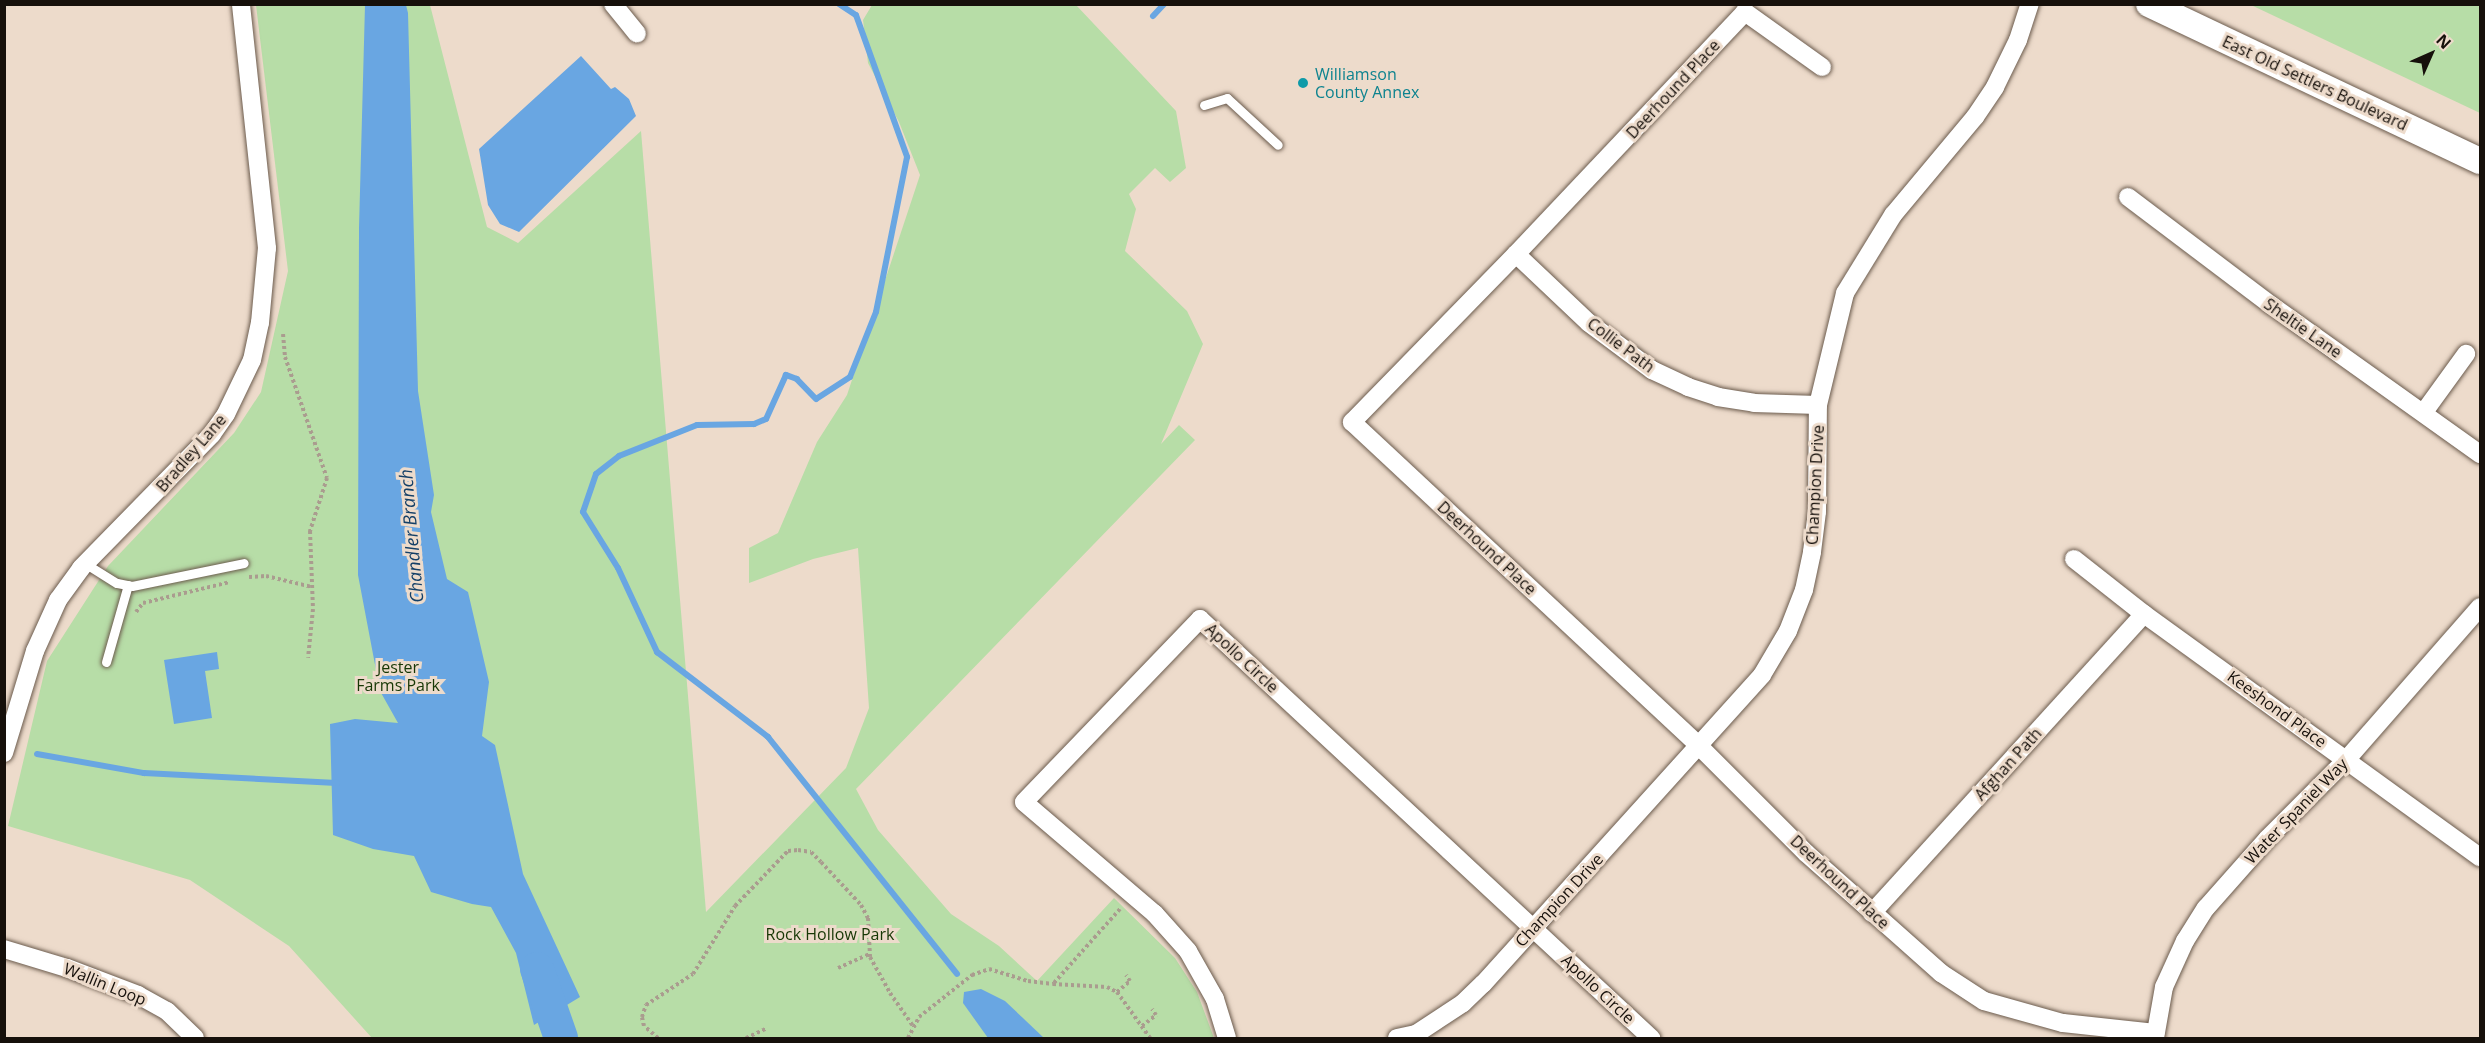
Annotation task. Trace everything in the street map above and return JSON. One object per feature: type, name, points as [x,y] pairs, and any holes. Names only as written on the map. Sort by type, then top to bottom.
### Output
[{"type":"main road","name":"East Old Settlers Boulevard","points":[[2149,4],[2481,161]]},
{"type":"street","name":"Bradley Lane","points":[[5,748],[35,651],[57,600],[86,564],[212,434],[226,414],[252,360],[260,323],[267,248],[241,4]]},
{"type":"street","points":[[613,4],[637,34]]},
{"type":"street","name":"Champion Drive","points":[[1397,1038],[1416,1034],[1463,1003],[1533,929],[1762,675],[1788,631],[1804,590],[1812,552],[1816,512],[1818,405],[1845,293],[1893,215],[1975,117],[1995,87],[2018,40],[2030,4]]},
{"type":"street","name":"Deerhound Place","points":[[1821,67],[1745,12],[1516,254],[1352,422],[1699,746],[1806,853],[1941,973],[1984,1001],[2063,1023],[2155,1036]]},
{"type":"street","name":"Sheltie Lane","points":[[2128,197],[2271,305],[2481,454]]},
{"type":"street","name":"Collie Path","points":[[1516,254],[1589,323],[1652,370],[1688,387],[1718,397],[1754,403],[1818,405]]},
{"type":"street","points":[[2424,412],[2466,354]]},
{"type":"street","name":"Keeshond Place","points":[[2074,559],[2145,615],[2481,858]]},
{"type":"street","name":"Water Spaniel Way","points":[[2155,1036],[2164,987],[2184,941],[2206,908],[2267,839],[2347,759],[2481,607]]},
{"type":"street","name":"Afghan Path","points":[[1872,913],[2145,615]]},
{"type":"street","name":"Apollo Circle","points":[[1227,1038],[1215,999],[1188,951],[1155,914],[1024,802],[1200,619],[1652,1038]]},
{"type":"street","name":"Wallin Loop","points":[[4,949],[67,968],[138,995],[166,1011],[195,1038]]},
{"type":"lane","points":[[1204,105],[1227,98],[1278,145]]},
{"type":"lane","points":[[86,564],[117,583],[128,585],[244,563]]},
{"type":"lane","points":[[106,662],[128,585]]},
{"type":"path","points":[[283,334],[285,357],[327,478],[310,531],[313,609],[308,658]]},
{"type":"path","points":[[243,579],[266,576],[312,587]]},
{"type":"path","points":[[134,619],[142,603],[233,581]]},
{"type":"path","points":[[658,1038],[644,1026],[642,1017],[646,1005],[693,974],[735,906],[788,851],[811,852],[861,905],[868,918],[870,954],[890,993],[913,1026]]},
{"type":"path","points":[[1053,984],[1120,909]]},
{"type":"path","points":[[838,968],[870,954]]},
{"type":"path","points":[[908,1038],[919,1017],[972,975],[989,969],[1028,981],[1107,987],[1117,992],[1150,1038]]},
{"type":"path","points":[[1117,992],[1130,981],[1126,975]]},
{"type":"path","points":[[1142,1026],[1156,1015],[1152,1009]]},
{"type":"path","points":[[746,1038],[767,1028]]},
{"type":"green space","name":"Jester Farms Park","points":[[256,5],[430,5],[487,227],[518,243],[641,131],[706,912],[846,768],[869,708],[858,548],[813,559],[749,583],[749,548],[778,533],[817,442],[847,395],[920,175],[899,122],[868,63],[863,20],[872,5],[1076,5],[1176,111],[1186,168],[1170,182],[1155,168],[1129,194],[1136,209],[1125,251],[1187,311],[1203,344],[1161,444],[1179,425],[1195,440],[856,789],[878,830],[951,914],[999,946],[1037,981],[1114,898],[1175,958],[1197,992],[1214,1038],[372,1038],[289,946],[190,880],[8,826],[47,661],[108,566],[234,433],[261,392],[288,271]]},
{"type":"green space","points":[[2251,5],[2480,5],[2480,113]]},
{"type":"water","points":[[365,5],[406,5],[408,13],[418,391],[434,495],[431,512],[447,579],[468,592],[489,682],[482,736],[495,745],[523,874],[580,997],[534,1025],[516,953],[491,907],[431,892],[414,856],[373,849],[333,835],[330,724],[355,719],[398,723],[380,691],[358,575],[359,228]]},
{"type":"water","points":[[581,56],[611,89],[615,87],[629,99],[636,116],[519,232],[500,224],[488,205],[479,149]]},
{"type":"water","points":[[217,652],[219,669],[205,671],[212,718],[174,724],[164,660]]},
{"type":"water","points":[[981,989],[1005,1001],[1044,1038],[988,1038],[963,1003],[964,992]]},
{"type":"waterway","points":[[839,4],[856,15],[907,157],[876,312],[850,377],[816,399],[797,379],[786,375],[766,419],[754,424],[697,425],[619,456],[596,474],[583,512],[618,568],[657,652],[768,737],[957,974]]},
{"type":"waterway","points":[[1153,16],[1164,4]]},
{"type":"waterway","points":[[37,754],[144,773],[337,783]]},
{"type":"waterway","name":"Chandler Branch","points":[[537,969],[561,1038]]},
{"type":"place","name":"Williamson County Annex","points":[[1303,83]]},
{"type":"park label","name":"Rock Hollow Park","points":[[830,934]]}]
